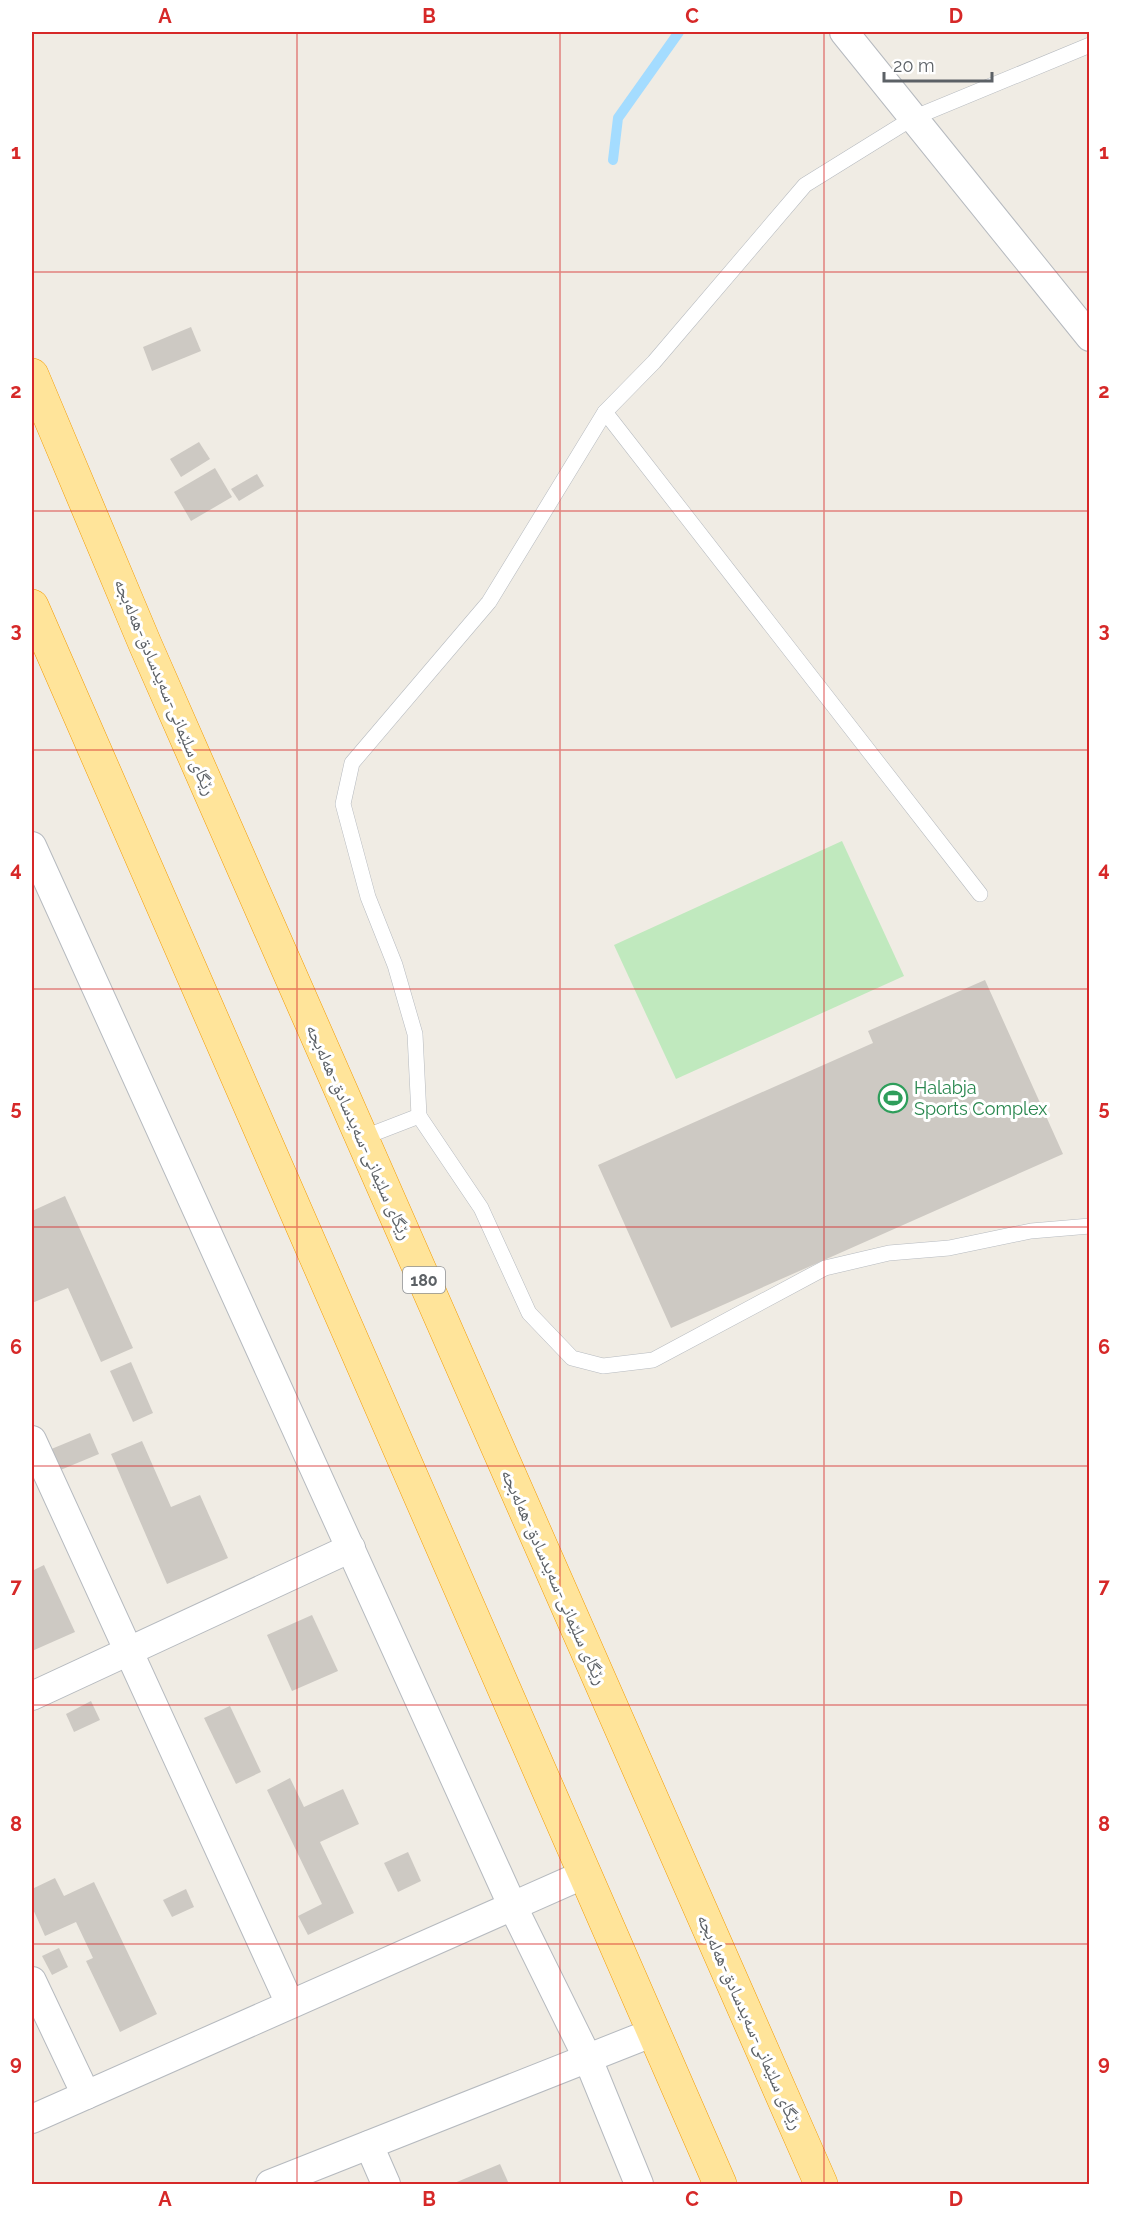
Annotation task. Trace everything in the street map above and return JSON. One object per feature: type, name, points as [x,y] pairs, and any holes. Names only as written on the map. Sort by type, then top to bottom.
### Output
[{"type":"highway","name":"رێگای سلێمانی-سەیدسادق-هەلەبجە","points":[[32,375],[145,644],[821,2184]]},
{"type":"highway","points":[[32,606],[720,2184]]},
{"type":"street","points":[[844,32],[1089,337]]},
{"type":"street","points":[[32,846],[38,880],[351,1548],[513,1905],[588,2059],[639,2184]]},
{"type":"street","points":[[32,1440],[290,2004]]},
{"type":"street","points":[[32,1696],[351,1548]]},
{"type":"street","points":[[32,2119],[585,1874]]},
{"type":"street","points":[[32,1981],[86,2095]]},
{"type":"street","points":[[270,2184],[654,2032]]},
{"type":"street","points":[[369,2145],[386,2184]]},
{"type":"lane","points":[[1089,45],[913,118],[805,185],[654,362],[605,412],[489,602],[352,763],[343,804],[368,897],[395,965],[415,1034],[419,1116],[481,1208],[529,1313],[572,1358],[603,1366],[653,1360],[825,1268],[889,1253],[949,1248],[1030,1231],[1089,1226]]},
{"type":"lane","points":[[605,412],[980,894]]},
{"type":"lane","points":[[362,1138],[419,1116]]},
{"type":"green space","points":[[842,841],[904,976],[676,1079],[614,945]]},
{"type":"building","points":[[191,327],[201,351],[152,371],[143,347]]},
{"type":"building","points":[[199,442],[210,459],[181,477],[170,459]]},
{"type":"building","points":[[215,468],[232,497],[191,521],[174,492]]},
{"type":"building","points":[[257,474],[264,486],[239,501],[231,489]]},
{"type":"building","name":"Halabja Sports Complex","points":[[985,980],[1063,1154],[671,1328],[598,1165],[873,1043],[868,1031]]},
{"type":"building","points":[[65,1196],[133,1348],[101,1362],[68,1288],[32,1303],[32,1211]]},
{"type":"building","points":[[131,1362],[153,1413],[133,1422],[110,1371]]},
{"type":"building","points":[[90,1433],[99,1454],[58,1471],[49,1450]]},
{"type":"building","points":[[142,1441],[171,1507],[200,1495],[228,1558],[167,1584],[111,1454]]},
{"type":"building","points":[[44,1565],[75,1632],[32,1651],[32,1571]]},
{"type":"building","points":[[312,1615],[338,1671],[292,1691],[267,1635]]},
{"type":"building","points":[[91,1701],[100,1720],[74,1732],[66,1714]]},
{"type":"building","points":[[230,1706],[261,1772],[236,1784],[204,1718]]},
{"type":"building","points":[[290,1778],[304,1807],[343,1789],[359,1824],[320,1842],[354,1913],[308,1935],[298,1916],[322,1904],[267,1790]]},
{"type":"building","points":[[408,1852],[421,1881],[398,1892],[384,1863]]},
{"type":"building","points":[[55,1878],[64,1896],[94,1882],[157,2014],[120,2032],[86,1961],[93,1958],[76,1922],[45,1936],[32,1907],[32,1889]]},
{"type":"building","points":[[186,1889],[194,1907],[172,1917],[163,1900]]},
{"type":"building","points":[[59,1948],[68,1967],[52,1975],[42,1956]]},
{"type":"building","points":[[500,2164],[509,2184],[452,2184]]},
{"type":"waterway","points":[[613,160],[618,118],[679,32]]},
{"type":"place","name":"Halabja Sports Complex","points":[[893,1098]]}]
